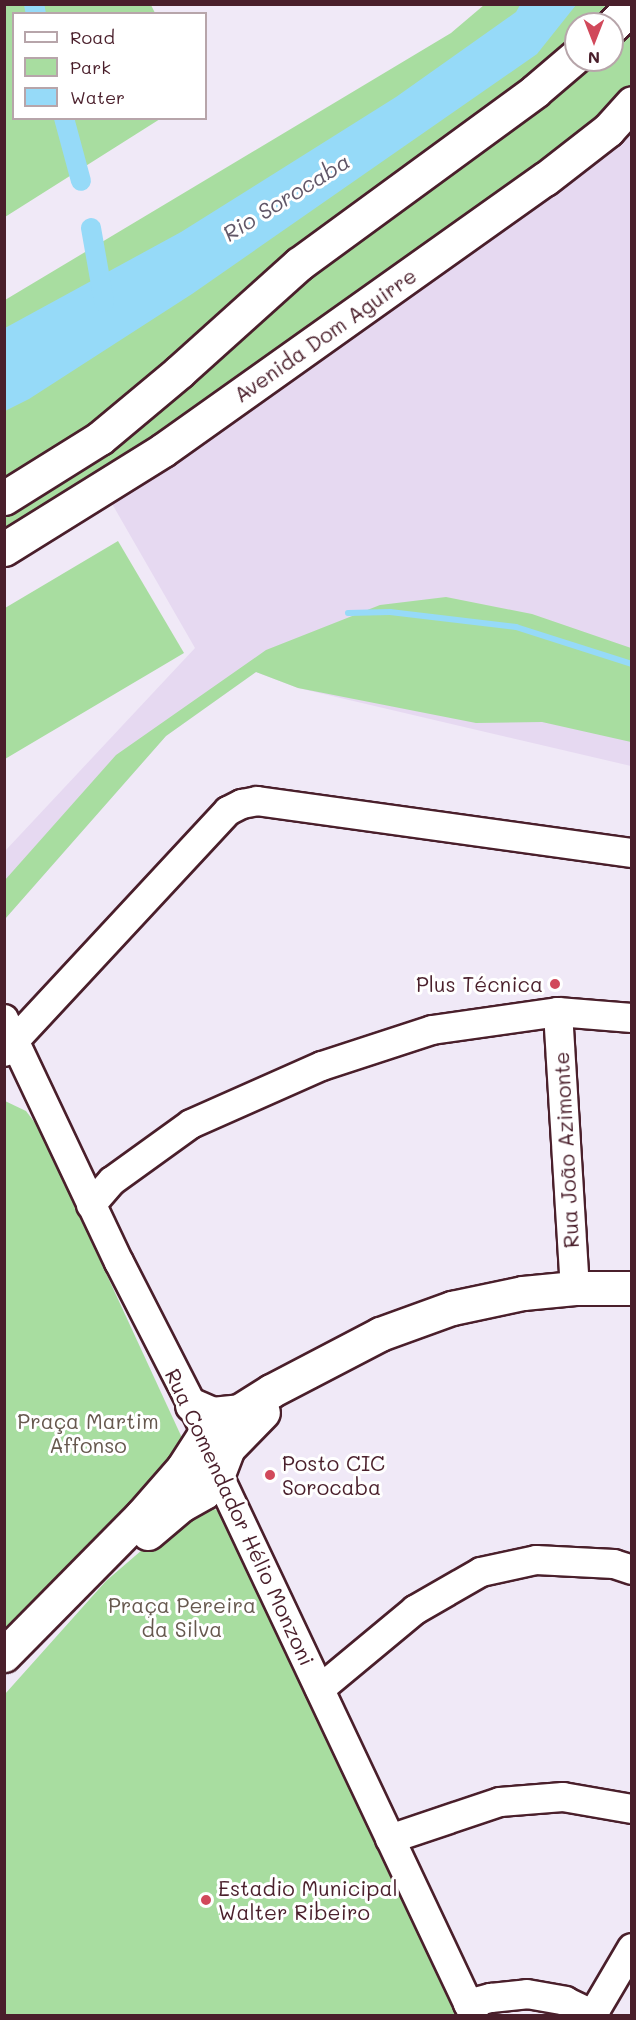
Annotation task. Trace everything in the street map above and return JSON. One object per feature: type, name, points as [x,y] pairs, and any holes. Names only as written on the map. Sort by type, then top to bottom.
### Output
[{"type":"main road","points":[[4,498],[100,438],[180,371],[299,264],[535,91],[564,66]]},
{"type":"main road","name":"Avenida Dom Aguirre","points":[[4,549],[163,450],[536,186],[608,130],[632,103]]},
{"type":"main road","points":[[4,1655],[141,1516],[183,1468],[199,1419],[212,1414],[242,1411],[307,1372],[380,1334],[452,1308],[523,1293],[575,1288],[632,1288]]},
{"type":"main road","points":[[4,1676],[99,1575],[181,1505],[204,1491],[218,1474],[228,1448],[307,1372]]},
{"type":"street","points":[[8,1037],[228,811],[242,804],[256,801],[632,853]]},
{"type":"street","points":[[92,1205],[112,1181],[191,1124],[322,1066],[432,1030],[558,1012],[632,1018]]},
{"type":"street","name":"Rua João Azimonte","points":[[558,1012],[575,1288]]},
{"type":"street","name":"Rua Comendador Hélio Monzoni","points":[[8,1037],[44,1103],[92,1205],[199,1419],[218,1474],[471,2010]]},
{"type":"street","points":[[4,1077],[23,1086],[44,1103]]},
{"type":"street","points":[[320,1689],[415,1610],[481,1572],[536,1560],[615,1564],[632,1570]]},
{"type":"street","points":[[390,1839],[500,1802],[563,1797],[632,1809]]},
{"type":"street","points":[[471,2010],[491,1998],[527,1995],[565,2001],[594,2015],[632,1948]]},
{"type":"shaded area","points":[[631,129],[631,766],[298,688],[256,672],[166,736],[5,919],[5,851],[195,648],[111,502]]},
{"type":"green space","points":[[5,4],[151,5],[154,12],[12,12],[12,120],[158,120],[5,217]]},
{"type":"green space","points":[[484,5],[619,5],[611,12],[564,12],[564,51],[74,443],[5,484],[5,300],[451,33]]},
{"type":"green space","points":[[631,22],[631,84],[588,127],[259,370],[5,535],[5,511],[305,273],[574,72],[624,72],[624,29]]},
{"type":"green space","points":[[118,541],[184,653],[5,759],[5,608]]},
{"type":"green space","points":[[446,597],[532,614],[631,648],[631,742],[542,722],[476,723],[298,688],[256,672],[166,736],[5,919],[5,880],[116,755],[266,650],[380,605]]},
{"type":"green space","name":"Praça Martim Affonso","points":[[5,1101],[26,1111],[39,1128],[183,1440],[181,1452],[5,1640]]},
{"type":"green space","name":"Estadio Municipal Walter Ribeiro","points":[[193,1506],[207,1506],[221,1512],[287,1654],[464,2015],[5,2016],[5,1694],[106,1581]]},
{"type":"water","name":"Rio Sorocaba","points":[[520,5],[576,5],[570,12],[564,12],[564,20],[537,54],[192,294],[29,399],[5,411],[5,328],[181,232],[396,97],[516,12]]},
{"type":"waterway","points":[[34,4],[36,12]]},
{"type":"waterway","points":[[65,120],[81,181]]},
{"type":"waterway","points":[[91,228],[104,302]]},
{"type":"waterway","points":[[348,613],[390,612],[516,627],[632,664]]},
{"type":"place","name":"Plus Técnica","points":[[555,984]]},
{"type":"place","name":"Posto CIC Sorocaba","points":[[270,1475]]},
{"type":"place","name":"Estadio Municipal Walter Ribeiro","points":[[206,1900]]},
{"type":"park label","name":"Praça Pereira da Silva","points":[[182,1617]]}]
